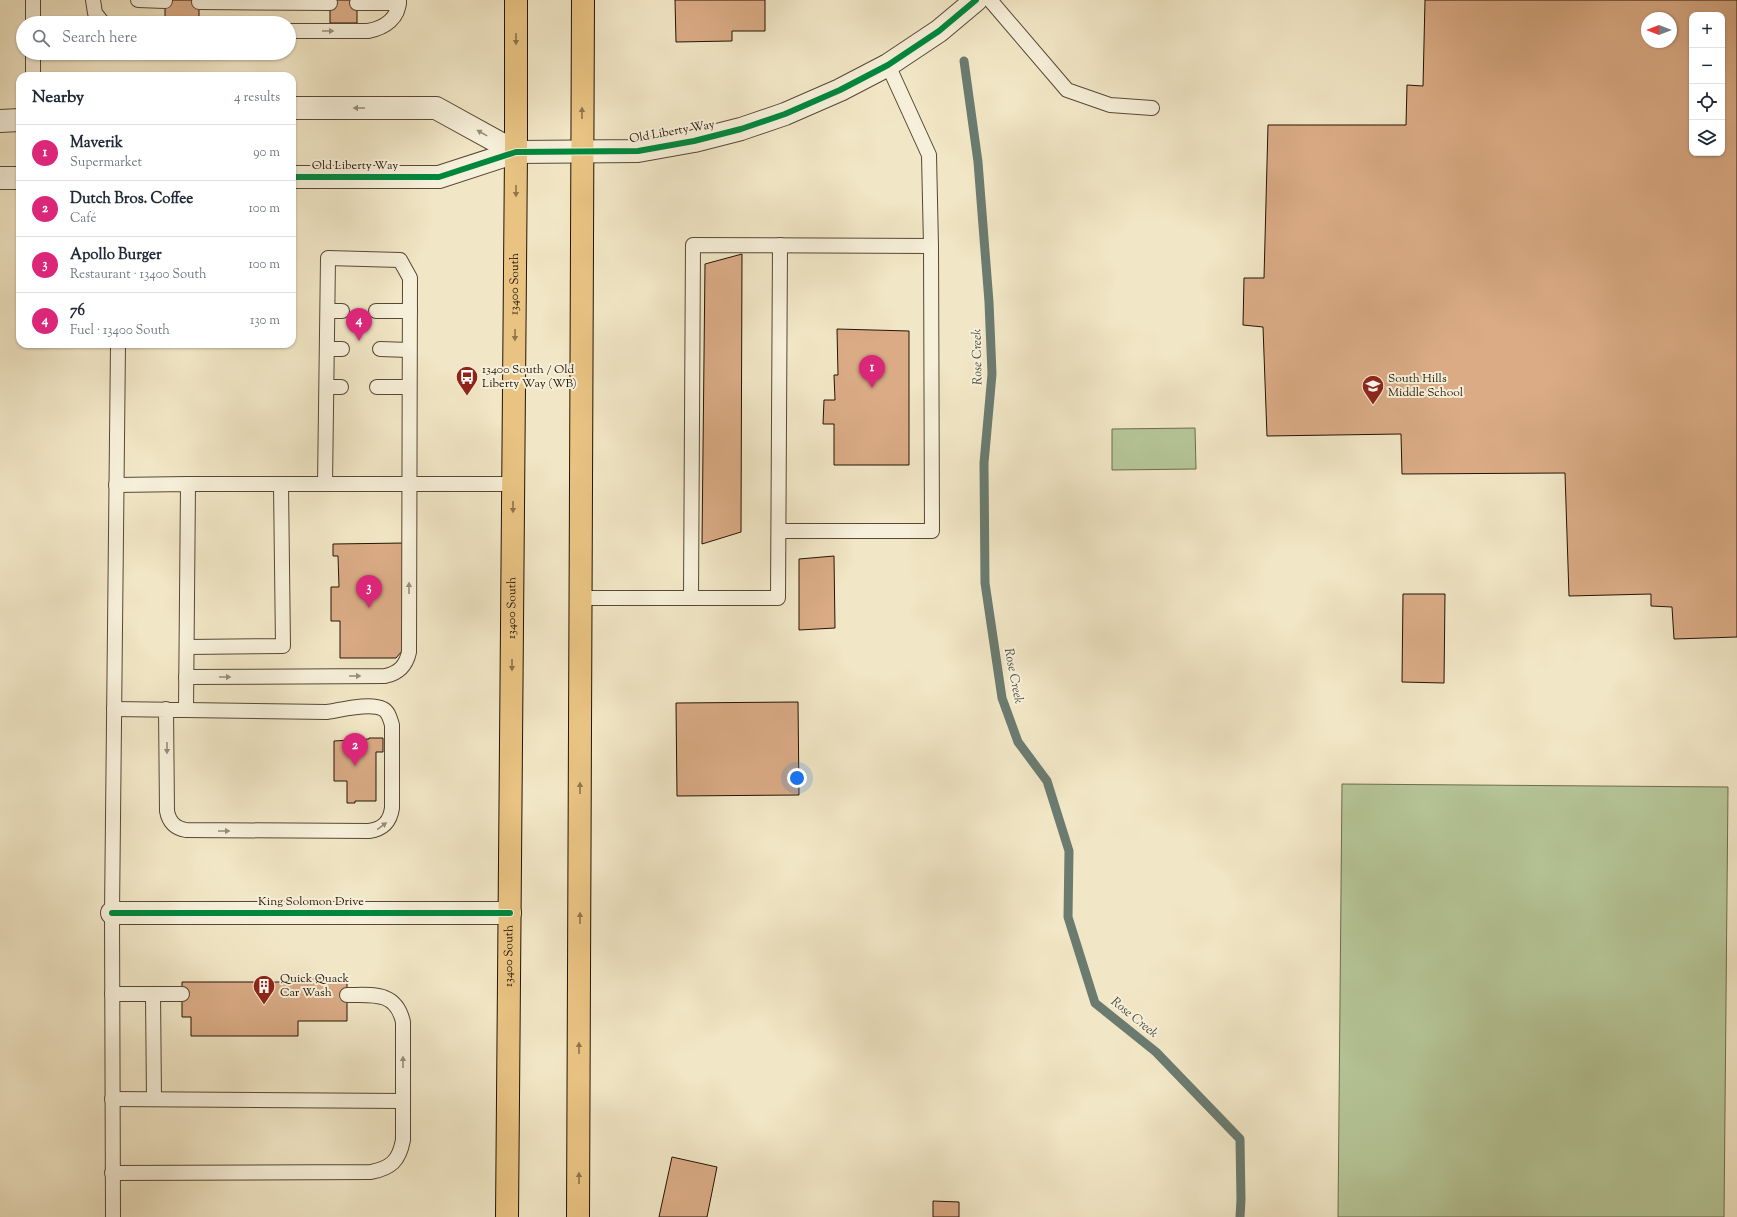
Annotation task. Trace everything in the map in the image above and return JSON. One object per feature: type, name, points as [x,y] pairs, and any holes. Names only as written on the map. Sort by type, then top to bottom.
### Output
[{"type":"main road","name":"13400 South","points":[[507,1217],[516,0]]},
{"type":"main road","points":[[578,1217],[582,0]]},
{"type":"street","name":"Old Liberty Way","points":[[296,177],[439,178],[516,152],[638,151],[694,141],[741,129],[785,114],[840,90],[888,65],[939,32],[976,0]]},
{"type":"street","name":"Old Liberty Way","points":[[296,108],[436,108],[516,152]]},
{"type":"street","points":[[0,121],[16,120]]},
{"type":"street","points":[[0,178],[16,178]]},
{"type":"street","name":"King Solomon Drive","points":[[112,913],[510,913]]},
{"type":"lane","points":[[33,0],[33,16]]},
{"type":"lane","points":[[92,0],[95,13],[97,16]]},
{"type":"lane","points":[[138,0],[166,2]]},
{"type":"lane","points":[[990,0],[1067,90],[1110,106],[1152,108]]},
{"type":"lane","points":[[199,2],[330,3]]},
{"type":"lane","points":[[296,31],[368,31],[380,29],[390,22],[397,12],[399,2],[357,3]]},
{"type":"lane","points":[[33,60],[33,72]]},
{"type":"lane","points":[[779,531],[932,531],[931,246],[929,155],[888,65]]},
{"type":"lane","points":[[691,598],[693,245],[931,246]]},
{"type":"lane","points":[[581,598],[778,598],[780,245]]},
{"type":"lane","points":[[186,677],[385,676],[394,674],[402,668],[407,661],[409,652],[410,278],[400,260],[328,258],[327,349],[334,387],[325,484]]},
{"type":"lane","points":[[328,311],[342,311]]},
{"type":"lane","points":[[376,311],[410,311]]},
{"type":"lane","points":[[113,1217],[112,913],[118,348]]},
{"type":"lane","points":[[327,349],[342,349]]},
{"type":"lane","points":[[380,349],[409,350]]},
{"type":"lane","points":[[377,387],[409,387]]},
{"type":"lane","points":[[186,710],[188,484]]},
{"type":"lane","points":[[116,485],[513,484]]},
{"type":"lane","points":[[187,647],[283,646],[281,485]]},
{"type":"lane","points":[[114,709],[166,709],[327,712],[356,707],[374,707],[383,709],[389,716],[392,725],[392,808],[388,820],[378,830],[344,832],[179,829],[173,825],[168,818],[167,811],[166,709]]},
{"type":"lane","points":[[112,994],[182,994]]},
{"type":"lane","points":[[153,994],[154,1098]]},
{"type":"lane","points":[[112,1173],[371,1172],[383,1170],[394,1163],[401,1152],[403,1140],[403,1022],[401,1012],[395,1003],[386,998],[376,995],[347,995]]},
{"type":"lane","points":[[112,1099],[154,1098],[403,1101]]},
{"type":"green space","points":[[1195,428],[1196,469],[1112,470],[1112,429]]},
{"type":"green space","points":[[1342,784],[1728,787],[1724,1217],[1338,1217]]},
{"type":"building","points":[[165,0],[199,0],[199,16],[165,16]]},
{"type":"building","points":[[330,0],[357,0],[357,23],[330,23]]},
{"type":"building","points":[[675,0],[765,0],[765,31],[732,31],[732,41],[676,42]]},
{"type":"building","points":[[1425,0],[1737,0],[1737,637],[1674,639],[1672,607],[1651,606],[1651,594],[1569,596],[1565,473],[1402,474],[1401,434],[1267,436],[1263,327],[1243,325],[1244,278],[1264,278],[1268,125],[1406,125],[1407,85],[1423,86]]},
{"type":"building","points":[[742,254],[741,532],[702,544],[705,264]]},
{"type":"building","points":[[837,329],[909,331],[909,465],[834,465],[834,424],[823,424],[824,400],[835,400],[834,375],[838,375]]},
{"type":"building","points":[[404,543],[402,651],[396,658],[340,658],[340,621],[331,621],[331,587],[339,587],[338,556],[333,556],[333,544]]},
{"type":"building","points":[[834,556],[835,628],[799,630],[799,559]]},
{"type":"building","points":[[1403,594],[1445,594],[1444,683],[1402,682]]},
{"type":"building","points":[[798,702],[799,795],[677,796],[676,703]]},
{"type":"building","points":[[383,738],[383,752],[376,752],[376,801],[355,801],[355,803],[347,803],[347,781],[334,781],[334,741]]},
{"type":"building","name":"Quick Quack Car Wash","points":[[291,978],[347,978],[347,1021],[298,1021],[298,1036],[191,1036],[191,1017],[182,1017],[182,982],[291,982]]},
{"type":"building","points":[[672,1157],[717,1167],[707,1217],[659,1217]]},
{"type":"building","points":[[933,1201],[959,1202],[959,1217],[933,1217]]},
{"type":"waterway","name":"Rose Creek","points":[[964,61],[978,162],[989,302],[992,374],[984,463],[985,583],[1002,698],[1018,742],[1047,781],[1069,851],[1068,917],[1095,1003],[1156,1052],[1240,1139],[1240,1217]]},
{"type":"cycle path","points":[[296,177],[439,177],[516,152],[638,151],[694,141],[741,129],[785,114],[840,90],[888,65],[939,31],[976,0]]},
{"type":"cycle path","points":[[112,913],[510,913]]},
{"type":"place","name":"76","points":[[359,341]]},
{"type":"place","name":"Maverik","points":[[872,388]]},
{"type":"place","name":"13400 South / Old Liberty Way (WB)","points":[[467,396]]},
{"type":"place","name":"South Hills Middle School","points":[[1373,406]]},
{"type":"place","name":"Apollo Burger","points":[[369,608]]},
{"type":"place","name":"Dutch Bros. Coffee","points":[[355,766]]},
{"type":"place","name":"Quick Quack Car Wash","points":[[264,1006]]}]
